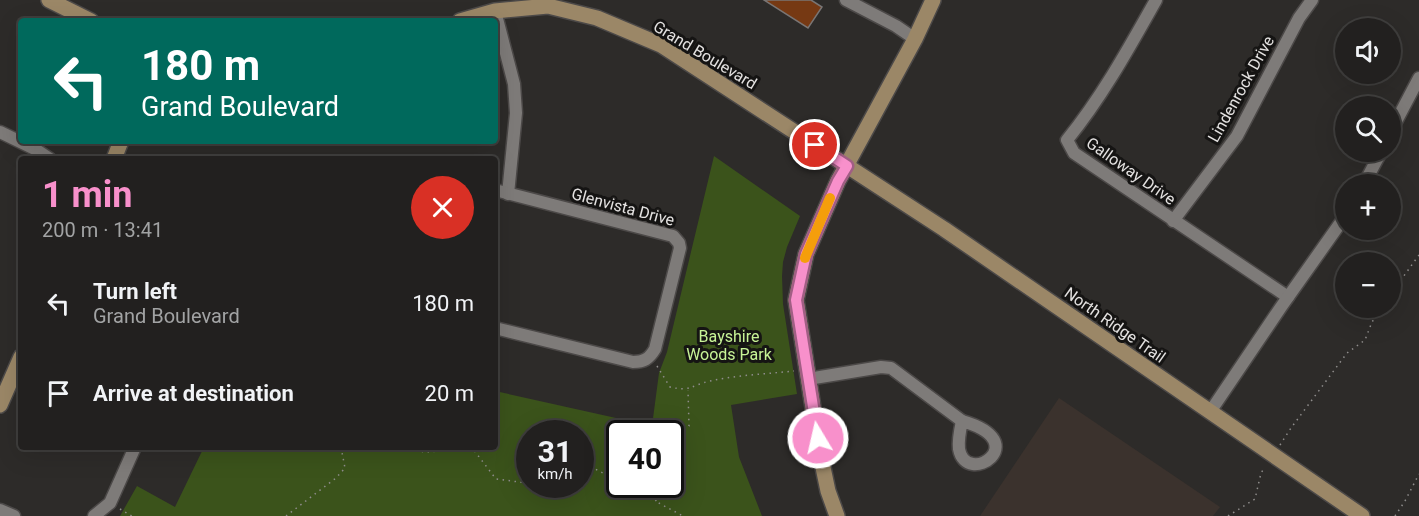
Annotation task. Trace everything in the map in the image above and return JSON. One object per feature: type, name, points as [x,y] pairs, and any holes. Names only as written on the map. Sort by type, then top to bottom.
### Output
[{"type":"street","points":[[49,0],[85,18]]},
{"type":"street","points":[[846,0],[915,39]]},
{"type":"street","points":[[837,516],[828,491],[821,458],[796,300],[806,254],[838,181],[915,39],[933,0]]},
{"type":"street","name":"Galloway Drive","points":[[1156,0],[1121,62],[1067,140],[1074,153],[1288,297]]},
{"type":"street","name":"Lindenrock Drive","points":[[1173,221],[1237,136],[1299,18],[1312,0]]},
{"type":"street","name":"Grand Boulevard","points":[[467,18],[494,6],[548,6],[597,18],[661,45],[847,166]]},
{"type":"street","points":[[498,22],[515,94],[516,113],[508,194]]},
{"type":"street","points":[[1401,112],[1419,78]]},
{"type":"street","points":[[0,132],[18,141]]},
{"type":"street","points":[[24,144],[45,156]]},
{"type":"street","name":"North Ridge Trail","points":[[847,166],[944,229],[1362,516]]},
{"type":"street","name":"Glenvista Drive","points":[[498,191],[673,236],[677,239],[680,248],[655,350],[643,362],[633,362],[498,329]]},
{"type":"street","points":[[1210,412],[1335,231]]},
{"type":"street","points":[[0,405],[18,364]]},
{"type":"street","points":[[808,379],[881,367],[891,368],[962,421]]},
{"type":"street","points":[[94,516],[110,503],[134,450]]},
{"type":"street","points":[[0,510],[15,516]]},
{"type":"path","points":[[1401,280],[1419,255]]},
{"type":"path","points":[[1280,446],[1347,353],[1365,340],[1375,318]]},
{"type":"path","points":[[657,366],[670,387],[680,389],[688,389],[708,381],[795,370]]},
{"type":"path","points":[[684,430],[689,426],[688,389]]},
{"type":"path","points":[[286,516],[336,478],[345,468],[342,450]]},
{"type":"path","points":[[414,450],[425,452],[457,450]]},
{"type":"path","points":[[474,450],[496,479],[516,482]]},
{"type":"path","points":[[1228,516],[1255,499],[1261,473],[1269,462]]},
{"type":"path","points":[[1395,516],[1419,474]]},
{"type":"path","points":[[650,498],[683,516]]},
{"type":"path","points":[[655,501],[660,498]]},
{"type":"path","points":[[120,509],[132,516]]},
{"type":"shaded area","points":[[1059,398],[1220,507],[1213,516],[980,516]]},
{"type":"green space","name":"Bayshire Woods Park","points":[[714,156],[800,216],[787,247],[782,276],[783,304],[797,394],[731,405],[739,457],[762,516],[120,516],[137,486],[175,507],[203,450],[498,450],[498,392],[625,420],[606,420],[606,498],[684,498],[684,420],[653,420],[659,373],[667,352]]},
{"type":"building","points":[[764,0],[811,0],[822,7],[808,28]]},
{"type":"slow traffic","points":[[805,258],[830,198]]},
{"type":"route","points":[[815,145],[847,166],[838,181],[806,254],[796,300],[818,438]]}]
